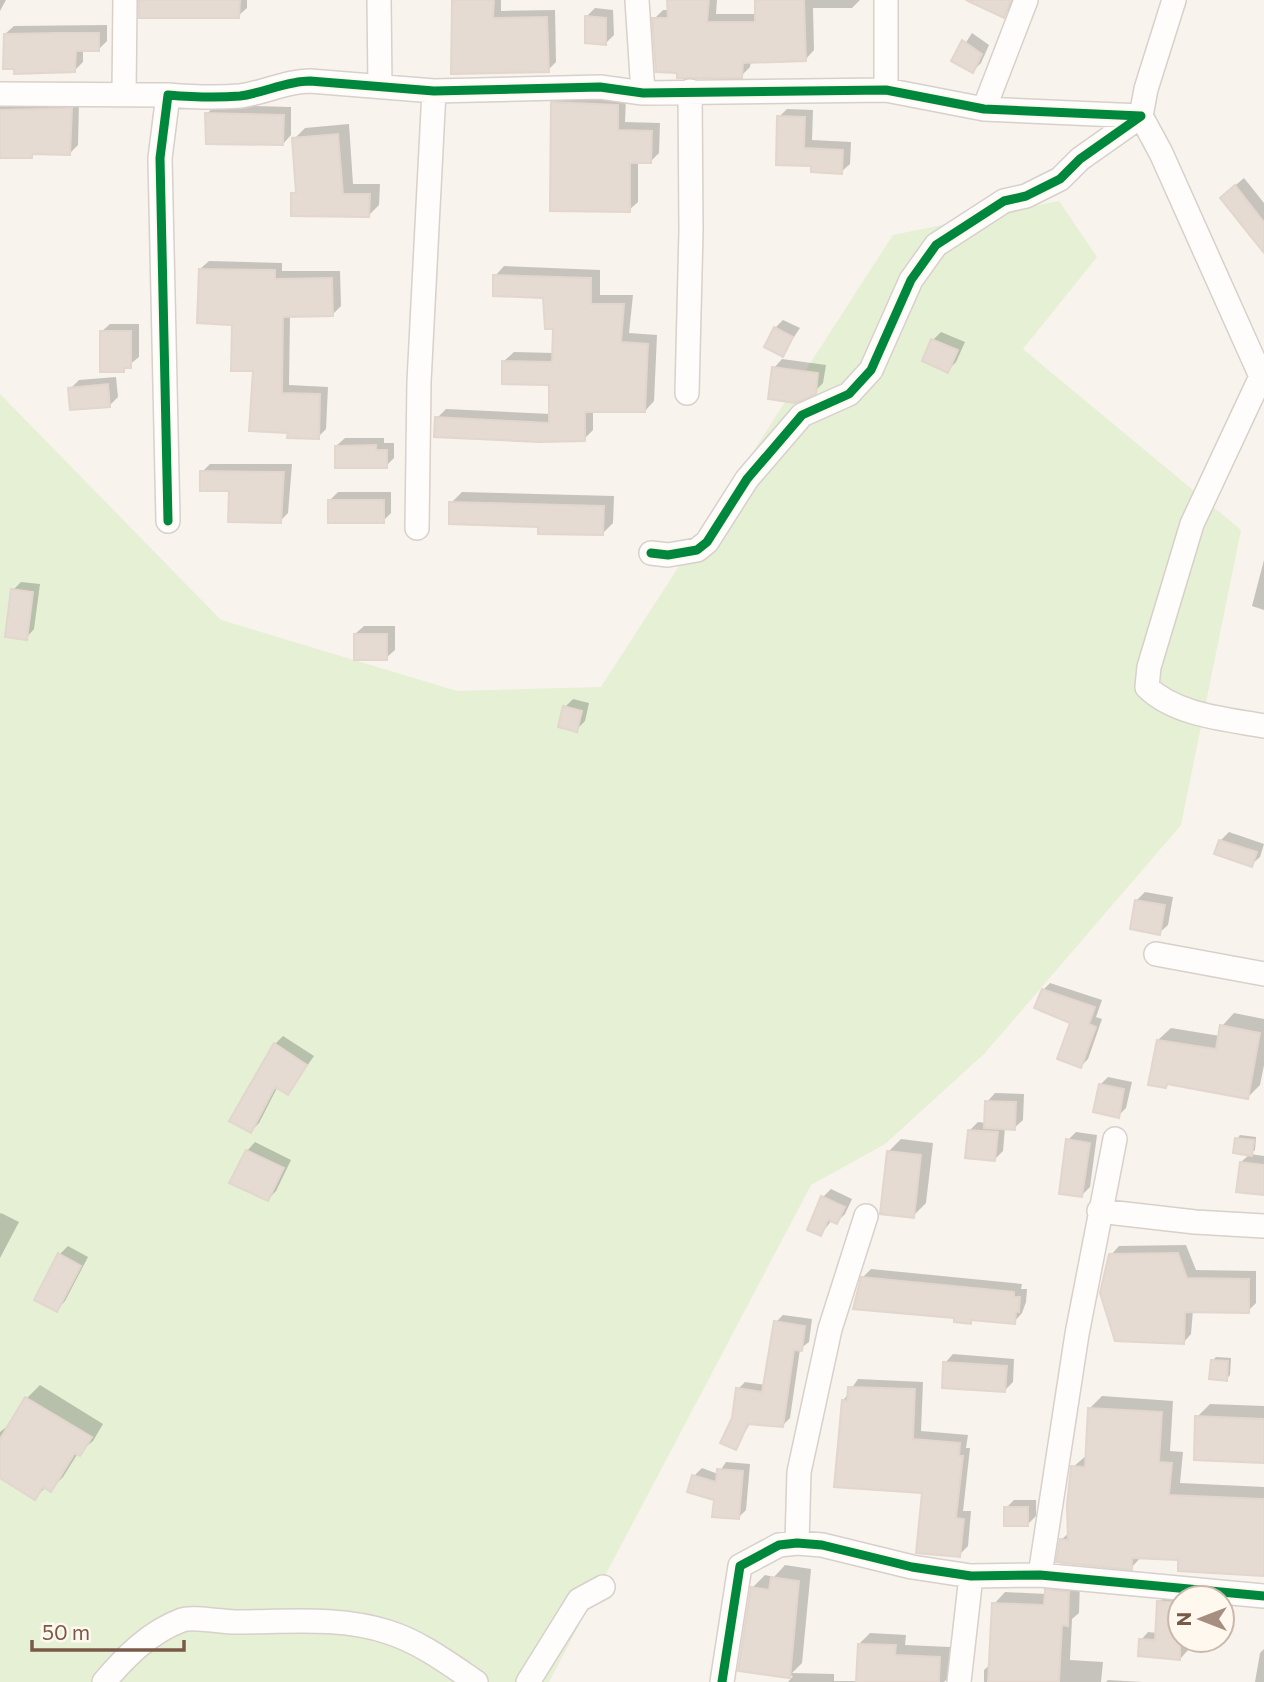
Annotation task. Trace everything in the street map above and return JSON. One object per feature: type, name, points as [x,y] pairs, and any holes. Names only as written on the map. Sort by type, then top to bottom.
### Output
[{"type":"street","points":[[124,94],[125,0]]},
{"type":"street","points":[[379,0],[380,85]]},
{"type":"street","points":[[637,0],[643,93]]},
{"type":"street","points":[[886,0],[886,90]]},
{"type":"street","points":[[984,108],[1026,0]]},
{"type":"street","points":[[1174,0],[1146,89],[1141,116],[1161,153],[1263,376],[1192,524],[1149,667],[1147,687],[1161,701],[1218,717],[1264,726]]},
{"type":"street","points":[[0,94],[240,96],[295,81],[435,91],[600,87],[643,93],[886,90],[984,108],[1141,116]]},
{"type":"street","points":[[417,528],[419,382],[435,91]]},
{"type":"street","points":[[687,393],[691,231],[690,91]]},
{"type":"street","points":[[168,95],[160,158],[168,521]]},
{"type":"street","points":[[651,553],[667,555],[687,552],[707,542],[747,479],[802,415],[849,394],[864,378],[871,370],[911,280],[936,245],[1004,201],[1026,196],[1060,179],[1080,159],[1141,116]]},
{"type":"street","points":[[1156,954],[1264,974]]},
{"type":"street","points":[[1040,1576],[1099,1211],[1115,1139]]},
{"type":"street","points":[[1099,1211],[1195,1222],[1264,1226]]},
{"type":"street","points":[[797,1543],[799,1472],[830,1329],[866,1216]]},
{"type":"street","points":[[722,1682],[740,1566],[779,1545],[822,1545],[912,1567],[971,1576],[1040,1576],[1264,1596]]},
{"type":"street","points":[[960,1682],[971,1576]]},
{"type":"street","points":[[528,1682],[579,1600],[603,1587]]},
{"type":"street","points":[[104,1682],[119,1663],[149,1637],[187,1618],[205,1622],[279,1621],[367,1626],[391,1632],[434,1654],[476,1682]]},
{"type":"green space","points":[[1059,201],[1097,257],[1023,349],[1241,530],[1181,825],[985,1053],[885,1144],[811,1185],[549,1682],[0,1682],[0,394],[221,620],[457,691],[601,687],[893,235]]},
{"type":"building","points":[[139,0],[240,0],[239,18],[139,18]]},
{"type":"building","points":[[452,0],[494,0],[493,18],[547,17],[549,72],[451,74]]},
{"type":"building","points":[[667,0],[709,0],[707,22],[755,22],[755,0],[804,0],[806,61],[743,63],[742,78],[677,78],[677,73],[656,72],[652,18],[668,18]]},
{"type":"building","points":[[966,0],[1011,0],[1004,18]]},
{"type":"building","points":[[585,16],[606,18],[606,45],[585,43]]},
{"type":"building","points":[[99,33],[99,51],[76,51],[75,72],[14,74],[14,69],[3,69],[4,34]]},
{"type":"building","points":[[962,40],[982,54],[973,73],[951,61]]},
{"type":"building","points":[[551,102],[618,105],[618,130],[652,131],[651,163],[630,163],[630,212],[550,211]]},
{"type":"building","points":[[72,108],[70,155],[32,154],[32,158],[0,158],[0,110]]},
{"type":"building","points":[[205,113],[284,115],[283,145],[206,144]]},
{"type":"building","points":[[777,116],[805,117],[804,148],[843,150],[842,174],[811,172],[811,166],[776,165]]},
{"type":"building","points":[[338,134],[343,194],[370,194],[369,217],[291,216],[291,193],[296,193],[292,138]]},
{"type":"building","points":[[1235,185],[1264,222],[1264,253],[1220,198]]},
{"type":"building","points":[[199,269],[275,270],[275,279],[332,278],[333,316],[283,317],[282,393],[320,394],[319,439],[287,438],[288,433],[249,431],[253,371],[231,371],[232,325],[197,323]]},
{"type":"building","points":[[493,275],[591,278],[591,304],[624,304],[621,342],[648,344],[645,412],[585,412],[585,441],[539,442],[434,437],[435,417],[549,423],[549,385],[502,384],[502,361],[552,362],[553,329],[545,329],[543,298],[493,296]]},
{"type":"building","points":[[774,327],[793,337],[783,357],[764,347]]},
{"type":"building","points":[[100,331],[131,331],[131,368],[124,368],[124,372],[100,372]]},
{"type":"building","points":[[931,339],[958,350],[948,373],[922,361]]},
{"type":"building","points":[[772,367],[818,373],[816,394],[795,403],[768,399]]},
{"type":"building","points":[[108,384],[110,407],[70,410],[68,388]]},
{"type":"building","points":[[376,445],[376,450],[387,450],[387,468],[335,468],[335,446]]},
{"type":"building","points":[[200,471],[284,472],[281,523],[228,522],[229,491],[200,491]]},
{"type":"building","points":[[328,500],[384,500],[384,523],[328,523]]},
{"type":"building","points":[[449,502],[604,506],[603,535],[538,534],[538,527],[449,524]]},
{"type":"building","points":[[11,589],[33,592],[27,640],[5,637]]},
{"type":"building","points":[[354,634],[387,634],[387,660],[354,660]]},
{"type":"building","points":[[563,706],[582,711],[577,732],[558,727]]},
{"type":"building","points":[[1219,840],[1257,852],[1252,867],[1214,854]]},
{"type":"building","points":[[1135,900],[1165,905],[1160,935],[1130,929]]},
{"type":"building","points":[[1042,989],[1095,1007],[1089,1024],[1096,1027],[1081,1068],[1057,1059],[1070,1023],[1034,1008]]},
{"type":"building","points":[[1220,1025],[1260,1033],[1248,1099],[1167,1084],[1166,1088],[1148,1085],[1157,1040],[1216,1049]]},
{"type":"building","points":[[274,1043],[307,1065],[288,1095],[275,1087],[251,1133],[229,1121]]},
{"type":"building","points":[[1099,1084],[1124,1089],[1119,1118],[1093,1112]]},
{"type":"building","points":[[985,1101],[1016,1102],[1015,1130],[984,1128]]},
{"type":"building","points":[[968,1130],[998,1132],[995,1161],[965,1158]]},
{"type":"building","points":[[1235,1138],[1254,1140],[1252,1156],[1233,1153]]},
{"type":"building","points":[[1066,1139],[1090,1143],[1082,1197],[1059,1194]]},
{"type":"building","points":[[246,1150],[284,1168],[268,1201],[229,1183]]},
{"type":"building","points":[[887,1151],[921,1155],[914,1218],[880,1214]]},
{"type":"building","points":[[1240,1162],[1264,1165],[1264,1195],[1236,1192]]},
{"type":"building","points":[[821,1196],[845,1207],[837,1224],[828,1220],[821,1236],[807,1230]]},
{"type":"building","points":[[58,1253],[81,1266],[57,1312],[34,1300]]},
{"type":"building","points":[[1178,1253],[1187,1278],[1249,1279],[1249,1313],[1185,1312],[1184,1344],[1115,1341],[1100,1293],[1109,1254]]},
{"type":"building","points":[[861,1277],[1014,1292],[1014,1297],[1020,1297],[1019,1312],[1016,1312],[1015,1324],[971,1320],[971,1324],[954,1322],[954,1318],[853,1309]]},
{"type":"building","points":[[774,1321],[805,1326],[802,1351],[794,1350],[783,1427],[748,1424],[736,1450],[720,1443],[732,1418],[736,1388],[762,1392]]},
{"type":"building","points":[[1211,1360],[1228,1361],[1227,1381],[1209,1379]]},
{"type":"building","points":[[943,1362],[1007,1366],[1005,1392],[942,1388]]},
{"type":"building","points":[[848,1387],[915,1389],[913,1439],[960,1443],[959,1456],[963,1456],[956,1518],[964,1519],[960,1557],[916,1553],[922,1493],[834,1487],[842,1400],[847,1401]]},
{"type":"building","points":[[25,1397],[92,1437],[80,1456],[75,1453],[51,1492],[43,1487],[35,1500],[0,1478],[0,1439]]},
{"type":"building","points":[[1088,1408],[1162,1412],[1159,1462],[1172,1463],[1169,1495],[1264,1499],[1264,1576],[1178,1571],[1178,1560],[1132,1558],[1132,1570],[1056,1562],[1060,1539],[1068,1540],[1067,1505],[1071,1466],[1085,1467]]},
{"type":"building","points":[[1195,1416],[1264,1419],[1264,1463],[1194,1460]]},
{"type":"building","points":[[717,1469],[743,1471],[739,1519],[712,1517],[714,1500],[687,1492],[692,1475],[716,1482]]},
{"type":"building","points":[[1004,1507],[1028,1507],[1028,1526],[1004,1526]]},
{"type":"building","points":[[771,1577],[799,1581],[790,1678],[738,1671],[751,1587],[769,1590]]},
{"type":"building","points":[[1045,1589],[1069,1592],[1068,1626],[1062,1625],[1059,1682],[988,1682],[992,1603],[1044,1605]]},
{"type":"building","points":[[1157,1601],[1166,1602],[1166,1654],[1180,1654],[1180,1660],[1138,1656],[1139,1639],[1155,1640]]},
{"type":"building","points":[[858,1644],[896,1645],[895,1655],[940,1657],[939,1682],[856,1682]]},
{"type":"cycle path","points":[[168,521],[160,158],[168,95],[240,96],[310,81],[434,91],[600,87],[643,93],[886,90],[984,109],[1141,116]]},
{"type":"cycle path","points":[[651,553],[668,555],[697,550],[707,542],[747,479],[802,415],[849,394],[871,370],[911,280],[936,245],[1004,201],[1026,196],[1060,179],[1080,159],[1141,116]]},
{"type":"cycle path","points":[[722,1682],[740,1566],[779,1545],[822,1545],[912,1567],[971,1576],[1040,1575],[1264,1596]]}]
